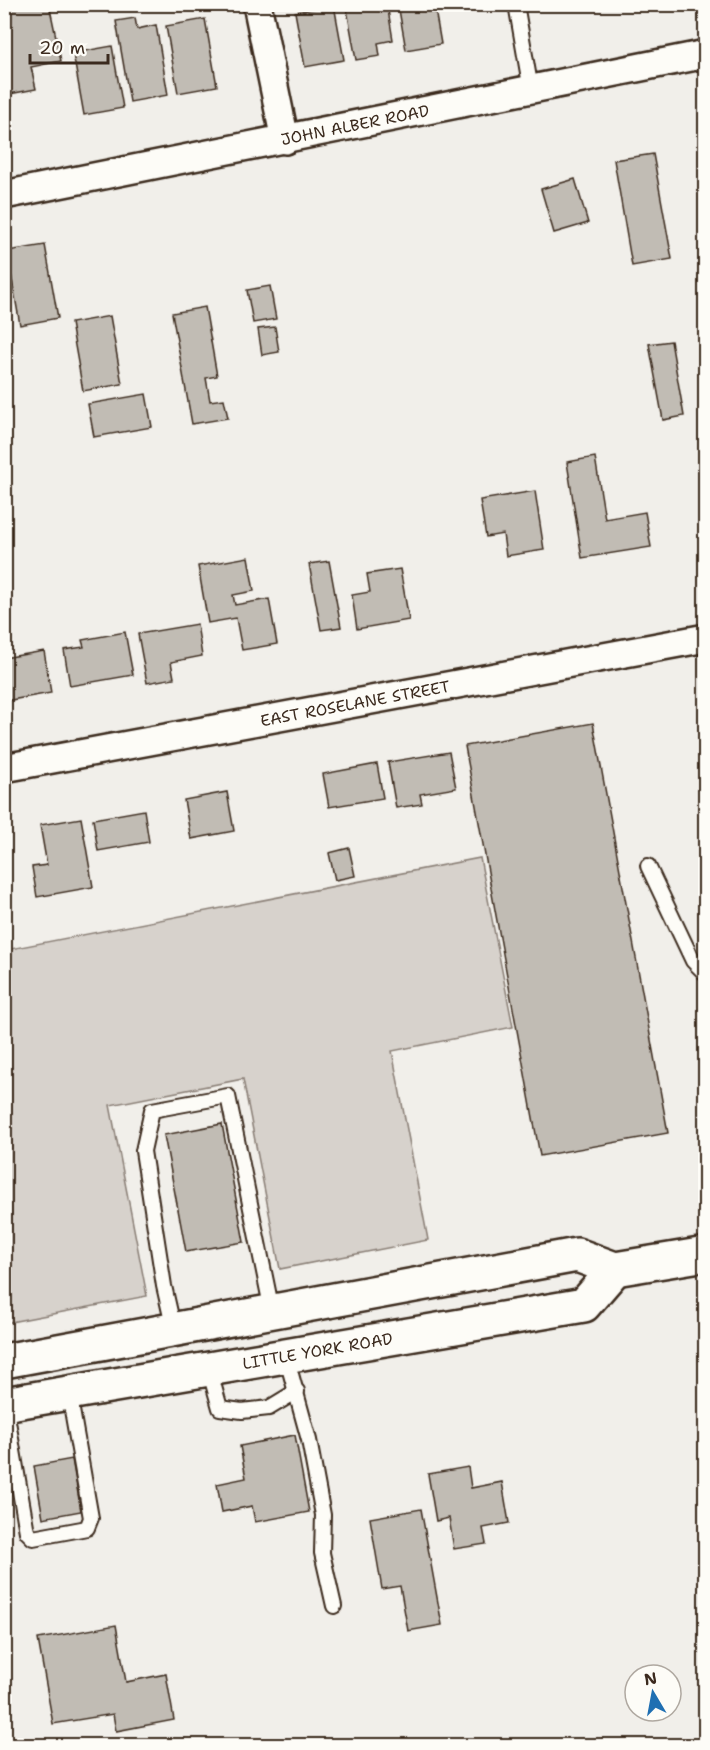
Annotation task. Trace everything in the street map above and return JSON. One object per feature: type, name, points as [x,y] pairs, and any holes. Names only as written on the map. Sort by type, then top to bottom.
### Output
[{"type":"main road","points":[[4,1361],[577,1255],[615,1269],[705,1254]]},
{"type":"main road","name":"LITTLE YORK ROAD","points":[[5,1404],[584,1305],[615,1269]]},
{"type":"main road","points":[[272,1311],[286,1356]]},
{"type":"street","points":[[257,4],[285,140]]},
{"type":"street","name":"JOHN ALBER ROAD","points":[[4,195],[705,54]]},
{"type":"street","name":"EAST ROSELANE STREET","points":[[4,768],[705,638]]},
{"type":"lane","points":[[516,4],[531,90]]},
{"type":"lane","points":[[648,866],[693,961],[705,974]]},
{"type":"lane","points":[[174,1330],[164,1286],[143,1151],[152,1110],[228,1096],[272,1311]]},
{"type":"lane","points":[[286,1356],[309,1440],[323,1515],[322,1553],[334,1606]]},
{"type":"lane","points":[[210,1370],[220,1408],[242,1411],[269,1408],[297,1391]]},
{"type":"lane","points":[[5,1404],[27,1532],[33,1538],[87,1528],[91,1518],[69,1393]]},
{"type":"shaded area","points":[[480,858],[513,1027],[392,1051],[428,1240],[280,1269],[243,1079],[110,1105],[147,1296],[5,1323],[5,950]]},
{"type":"building","points":[[4,4],[49,4],[61,61],[31,67],[36,89],[4,95]]},
{"type":"building","points":[[346,4],[387,4],[393,40],[378,43],[380,56],[356,60]]},
{"type":"building","points":[[398,4],[434,4],[441,44],[406,50]]},
{"type":"building","points":[[334,5],[344,60],[305,67],[295,12]]},
{"type":"building","points":[[135,18],[137,29],[156,25],[168,95],[130,102],[116,21]]},
{"type":"building","points":[[205,19],[217,86],[178,93],[166,26]]},
{"type":"building","points":[[112,46],[123,108],[84,115],[73,53]]},
{"type":"building","points":[[653,154],[672,259],[632,266],[614,160]]},
{"type":"building","points":[[575,179],[588,223],[554,233],[541,189]]},
{"type":"building","points":[[45,245],[58,318],[20,325],[7,251]]},
{"type":"building","points":[[270,286],[276,319],[253,323],[247,290]]},
{"type":"building","points":[[205,307],[217,376],[206,378],[210,401],[224,399],[228,418],[192,424],[172,313]]},
{"type":"building","points":[[110,316],[122,384],[83,391],[71,323]]},
{"type":"building","points":[[275,327],[279,352],[262,355],[258,329]]},
{"type":"building","points":[[671,341],[684,416],[663,420],[649,344]]},
{"type":"building","points":[[146,394],[152,427],[94,437],[88,404]]},
{"type":"building","points":[[595,457],[605,519],[645,512],[651,547],[582,558],[567,462]]},
{"type":"building","points":[[535,491],[544,550],[506,556],[503,534],[486,537],[480,500]]},
{"type":"building","points":[[248,557],[254,591],[233,595],[235,605],[269,599],[277,644],[242,650],[236,618],[208,623],[198,566]]},
{"type":"building","points":[[329,561],[341,627],[321,630],[309,564]]},
{"type":"building","points":[[400,569],[409,620],[357,629],[352,595],[370,592],[367,574]]},
{"type":"building","points":[[197,624],[202,656],[171,662],[174,678],[147,683],[138,634]]},
{"type":"building","points":[[125,632],[133,675],[70,686],[64,650],[84,647],[82,640]]},
{"type":"building","points":[[44,651],[51,693],[5,701],[4,658]]},
{"type":"building","points":[[593,723],[668,1133],[540,1156],[465,746]]},
{"type":"building","points":[[449,752],[456,788],[420,794],[422,804],[396,808],[388,762]]},
{"type":"building","points":[[377,764],[383,798],[329,807],[323,774]]},
{"type":"building","points":[[227,792],[234,831],[191,839],[184,800]]},
{"type":"building","points":[[144,810],[149,842],[98,851],[93,819]]},
{"type":"building","points":[[81,818],[93,887],[37,897],[32,867],[47,865],[40,825]]},
{"type":"building","points":[[349,848],[355,876],[335,880],[329,853]]},
{"type":"building","points":[[222,1124],[244,1242],[186,1252],[164,1135]]},
{"type":"building","points":[[295,1435],[309,1512],[255,1522],[252,1506],[222,1512],[217,1484],[246,1478],[240,1446]]},
{"type":"building","points":[[72,1459],[81,1511],[43,1518],[34,1466]]},
{"type":"building","points":[[468,1467],[471,1488],[502,1482],[509,1523],[483,1528],[486,1544],[454,1549],[449,1518],[436,1521],[428,1474]]},
{"type":"building","points":[[421,1509],[442,1625],[408,1631],[400,1586],[382,1589],[370,1518]]},
{"type":"building","points":[[116,1625],[126,1682],[166,1674],[174,1720],[116,1731],[113,1714],[53,1724],[38,1639]]}]
